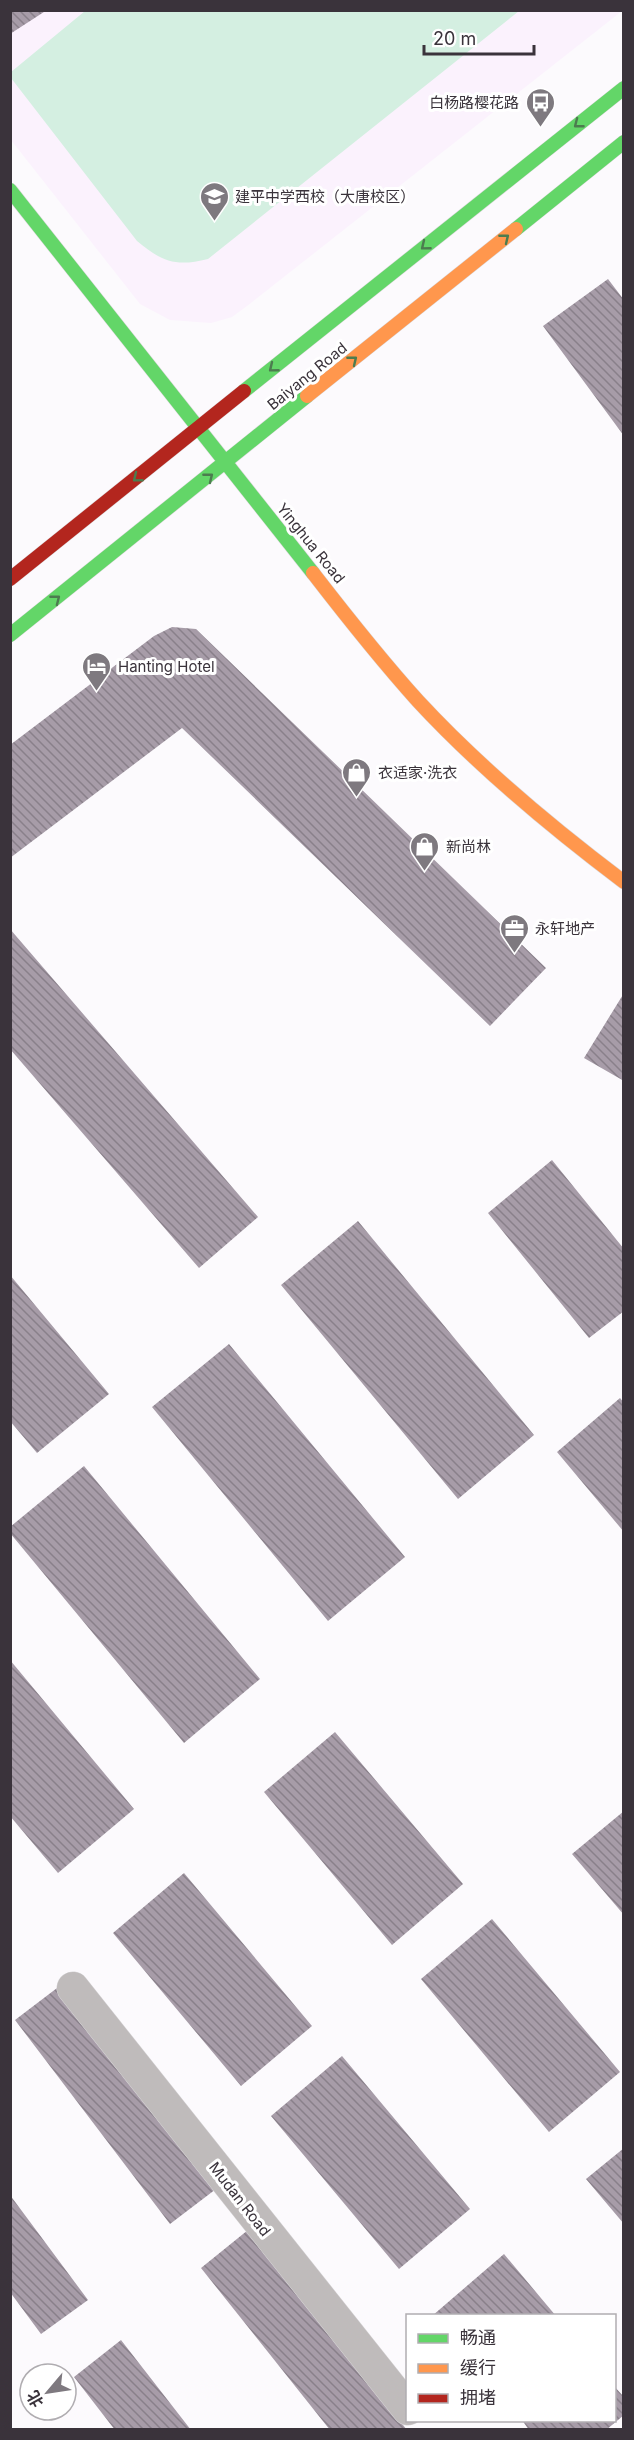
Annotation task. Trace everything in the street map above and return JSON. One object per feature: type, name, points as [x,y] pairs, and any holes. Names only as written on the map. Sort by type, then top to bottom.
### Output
[{"type":"main road","name":"Baiyang Road","points":[[10,579],[624,88]]},
{"type":"main road","name":"Baiyang Road","points":[[10,635],[624,142]]},
{"type":"main road","name":"Yinghua Road","points":[[10,190],[392,671],[442,727],[545,821],[624,882]]},
{"type":"street","name":"Mudan Road","points":[[73,1988],[406,2406]]},
{"type":"shaded area","name":"建平中学西校（大唐校区）","points":[[11,11],[622,11],[247,306],[232,317],[211,323],[170,320],[140,304],[11,140]]},
{"type":"green space","name":"建平中学西校（大唐校区）","points":[[85,11],[519,11],[208,259],[187,263],[162,258],[137,241],[11,78],[11,72]]},
{"type":"building","points":[[10,10],[47,10],[10,34]]},
{"type":"building","points":[[608,279],[624,300],[624,436],[543,326]]},
{"type":"building","points":[[172,627],[196,629],[546,968],[490,1026],[182,728],[10,858],[10,745],[154,636]]},
{"type":"building","points":[[10,929],[258,1217],[199,1268],[10,1049]]},
{"type":"building","points":[[624,993],[624,1081],[584,1058]]},
{"type":"building","points":[[552,1160],[624,1249],[624,1311],[589,1338],[488,1213]]},
{"type":"building","points":[[358,1221],[534,1435],[458,1499],[281,1285]]},
{"type":"building","points":[[10,1275],[109,1394],[37,1453],[10,1421]]},
{"type":"building","points":[[229,1344],[405,1557],[328,1621],[152,1407]]},
{"type":"building","points":[[620,1398],[624,1403],[624,1532],[557,1452]]},
{"type":"building","points":[[84,1466],[260,1679],[184,1743],[10,1533],[10,1527]]},
{"type":"building","points":[[10,1660],[134,1809],[58,1873],[10,1816]]},
{"type":"building","points":[[335,1732],[463,1884],[392,1945],[264,1792]]},
{"type":"building","points":[[624,1811],[624,1915],[572,1854]]},
{"type":"building","points":[[184,1873],[312,2026],[241,2086],[113,1933]]},
{"type":"building","points":[[492,1919],[620,2072],[549,2132],[421,1979]]},
{"type":"building","points":[[61,1985],[216,2189],[170,2224],[15,2020]]},
{"type":"building","points":[[342,2056],[470,2209],[399,2269],[271,2116]]},
{"type":"building","points":[[624,2148],[624,2224],[586,2179]]},
{"type":"building","points":[[10,2195],[88,2300],[41,2334],[10,2292]]},
{"type":"building","points":[[248,2230],[407,2430],[330,2430],[201,2268]]},
{"type":"building","points":[[504,2254],[554,2314],[434,2314]]},
{"type":"building","points":[[121,2340],[191,2430],[115,2430],[78,2382],[78,2374]]},
{"type":"building","points":[[616,2388],[624,2397],[624,2415],[616,2422]]},
{"type":"building","points":[[523,2422],[616,2422],[606,2430],[529,2430]]},
{"type":"traffic: fast","points":[[244,391],[624,88]]},
{"type":"traffic: fast","points":[[516,229],[624,142]]},
{"type":"traffic: fast","points":[[10,190],[313,573]]},
{"type":"traffic: fast","points":[[10,635],[307,396]]},
{"type":"traffic: slow","points":[[307,396],[516,229]]},
{"type":"traffic: slow","points":[[313,573],[391,670],[466,750],[517,796],[624,882]]},
{"type":"traffic: jam","points":[[10,579],[244,391]]},
{"type":"place","name":"白杨路樱花路","points":[[540,128]]},
{"type":"place","name":"建平中学西校（大唐校区）","points":[[214,222]]},
{"type":"place","name":"Hanting Hotel","points":[[97,692]]},
{"type":"place","name":"衣适家·洗衣","points":[[357,798]]},
{"type":"place","name":"新尚林","points":[[425,872]]},
{"type":"place","name":"永轩地产","points":[[514,954]]}]
